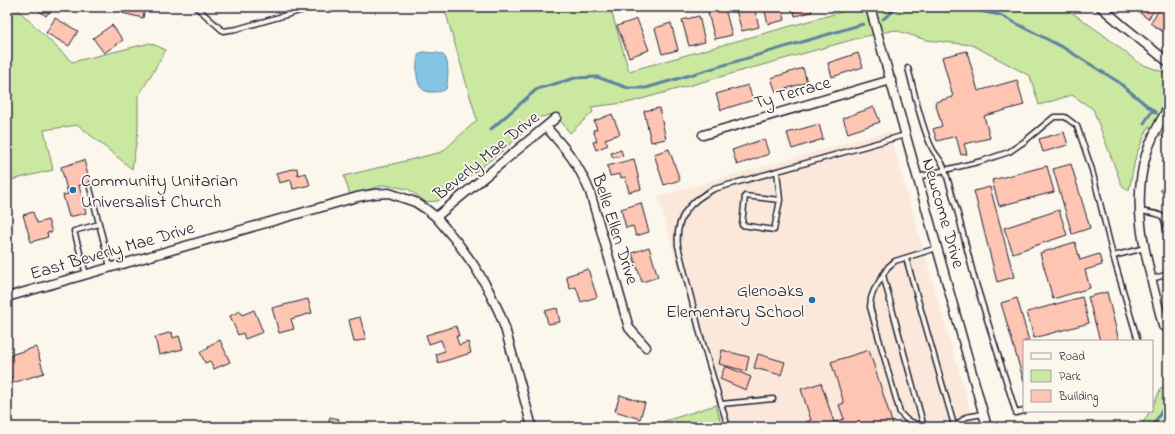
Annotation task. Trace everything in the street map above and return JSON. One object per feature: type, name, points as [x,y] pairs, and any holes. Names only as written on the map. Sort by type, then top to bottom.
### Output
[{"type":"street","name":"Newcome Drive","points":[[870,7],[987,427]]},
{"type":"street","points":[[1101,7],[1122,26],[1168,62]]},
{"type":"street","name":"Ty Terrace","points":[[703,136],[891,80]]},
{"type":"street","points":[[1165,325],[1152,279],[1140,226],[1139,211],[1142,172],[1146,155],[1152,138],[1168,108]]},
{"type":"street","name":"Beverly Mae Drive","points":[[436,217],[556,118]]},
{"type":"street","name":"Belle Ellen Drive","points":[[546,127],[568,151],[584,177],[592,199],[629,328],[646,347]]},
{"type":"street","name":"East Beverly Mae Drive","points":[[7,297],[357,197],[374,194],[389,194],[403,197],[415,202],[436,217],[473,264],[487,287],[505,328],[532,427]]},
{"type":"lane","points":[[196,7],[223,31],[237,29],[314,7]]},
{"type":"lane","points":[[908,68],[926,132],[932,147],[943,163],[974,277],[1016,413],[1023,411]]},
{"type":"lane","points":[[918,177],[982,162],[1010,152],[1054,117],[1065,117],[1077,126],[1092,170],[1113,256],[1138,340]]},
{"type":"lane","points":[[728,427],[701,337],[678,246],[679,226],[682,218],[689,207],[701,196],[714,189],[906,135]]},
{"type":"lane","points":[[777,171],[780,200],[774,230],[742,225],[745,196],[780,200]]},
{"type":"lane","points":[[90,188],[110,267]]},
{"type":"lane","points":[[1139,211],[1159,214],[1164,218],[1168,238]]},
{"type":"lane","points":[[86,274],[74,231],[99,224]]},
{"type":"lane","points":[[924,427],[907,420],[900,414],[870,307],[871,298],[888,267],[895,261],[937,248]]},
{"type":"lane","points":[[1113,256],[1145,248]]},
{"type":"lane","points":[[906,258],[954,425]]},
{"type":"lane","points":[[1152,279],[1168,274]]},
{"type":"lane","points":[[883,275],[924,427]]},
{"type":"lane","points":[[721,404],[773,399]]},
{"type":"lane","points":[[949,427],[958,424],[966,417],[984,414]]},
{"type":"shaded area","name":"Glenoaks Elementary School","points":[[889,131],[975,427],[722,427],[658,196]]},
{"type":"green space","points":[[7,7],[15,7],[72,62],[150,43],[166,50],[138,97],[138,131],[132,169],[78,125],[44,130],[53,170],[7,181]]},
{"type":"green space","points":[[444,7],[610,7],[629,71],[852,9],[864,7],[1064,7],[1101,33],[1139,63],[1168,74],[1168,141],[1149,126],[1136,155],[1129,190],[1122,186],[1093,109],[1072,95],[1039,105],[1030,76],[972,45],[926,40],[895,30],[862,37],[631,102],[591,107],[593,112],[570,133],[555,114],[541,117],[502,151],[438,201],[426,202],[408,189],[384,185],[350,195],[344,176],[442,152],[477,120]]},
{"type":"green space","points":[[1168,387],[1168,423],[1165,427],[1140,427],[1149,412],[1153,412],[1153,406],[1161,388]]},
{"type":"green space","points":[[716,405],[722,427],[646,427]]},
{"type":"water","points":[[420,53],[439,53],[445,57],[448,66],[446,89],[435,92],[425,91],[419,84],[417,78],[418,56]]},
{"type":"building","points":[[34,7],[54,7],[46,16]]},
{"type":"building","points":[[124,7],[145,7],[143,18],[122,13]]},
{"type":"building","points":[[735,7],[754,7],[759,27],[742,31]]},
{"type":"building","points":[[764,7],[782,7],[785,20],[768,24]]},
{"type":"building","points":[[793,7],[811,7],[812,12],[795,16]]},
{"type":"building","points":[[1132,7],[1157,7],[1148,19]]},
{"type":"building","points":[[1161,7],[1168,12],[1168,35],[1150,23]]},
{"type":"building","points":[[725,9],[732,35],[715,39],[708,13]]},
{"type":"building","points":[[699,16],[705,42],[689,46],[682,20]]},
{"type":"building","points":[[55,18],[78,31],[69,46],[46,33]]},
{"type":"building","points":[[637,19],[649,50],[629,57],[617,26]]},
{"type":"building","points":[[671,23],[678,50],[662,54],[655,28]]},
{"type":"building","points":[[112,25],[123,40],[104,53],[93,38]]},
{"type":"building","points":[[967,51],[978,91],[1017,80],[1024,105],[984,116],[990,138],[964,144],[967,154],[961,155],[956,136],[937,141],[933,129],[942,126],[935,102],[953,97],[942,57]]},
{"type":"building","points":[[858,53],[863,67],[832,77],[828,63]]},
{"type":"building","points":[[803,68],[807,82],[776,92],[771,78]]},
{"type":"building","points":[[748,85],[753,100],[721,110],[716,94]]},
{"type":"building","points":[[874,107],[880,122],[848,133],[843,118]]},
{"type":"building","points":[[659,108],[666,139],[651,142],[644,111]]},
{"type":"building","points":[[612,114],[620,134],[605,139],[608,145],[596,150],[593,142],[597,141],[593,130],[597,129],[594,121]]},
{"type":"building","points":[[819,124],[823,139],[792,149],[787,133]]},
{"type":"building","points":[[1064,132],[1068,145],[1043,152],[1039,139]]},
{"type":"building","points":[[764,139],[769,154],[737,165],[732,150]]},
{"type":"building","points":[[669,149],[680,180],[664,185],[654,154]]},
{"type":"building","points":[[621,150],[623,156],[613,158],[611,153]]},
{"type":"building","points":[[634,159],[641,189],[629,192],[625,177],[621,178],[620,174],[610,176],[607,166]]},
{"type":"building","name":"Community Unitarian Universalist Church","points":[[84,160],[90,183],[79,185],[86,213],[69,217],[63,195],[68,194],[61,167]]},
{"type":"building","points":[[1071,164],[1090,228],[1072,234],[1053,169]]},
{"type":"building","points":[[1047,166],[1054,192],[999,206],[992,180]]},
{"type":"building","points":[[297,168],[298,175],[306,173],[310,185],[293,189],[291,180],[279,183],[276,173]]},
{"type":"building","points":[[1168,181],[1168,197],[1160,190]]},
{"type":"building","points":[[990,187],[1014,277],[997,282],[974,191]]},
{"type":"building","points":[[641,203],[649,232],[636,236],[633,226],[626,228],[621,209]]},
{"type":"building","points":[[1059,210],[1067,235],[1013,253],[1004,228]]},
{"type":"building","points":[[33,212],[37,223],[48,220],[52,232],[47,233],[48,237],[31,242],[23,215]]},
{"type":"building","points":[[1075,242],[1080,260],[1099,254],[1102,265],[1085,270],[1090,288],[1053,299],[1040,253]]},
{"type":"building","points":[[649,247],[658,277],[642,282],[632,253]]},
{"type":"building","points":[[588,269],[597,297],[581,302],[576,287],[570,289],[566,276]]},
{"type":"building","points":[[1107,292],[1119,340],[1100,340],[1088,297]]},
{"type":"building","points":[[1082,297],[1089,323],[1034,338],[1027,312]]},
{"type":"building","points":[[1017,298],[1029,340],[1023,340],[1023,379],[1001,303]]},
{"type":"building","points":[[308,299],[312,313],[291,319],[294,329],[279,333],[272,308]]},
{"type":"building","points":[[557,308],[560,322],[548,324],[545,311]]},
{"type":"building","points":[[254,310],[263,332],[245,339],[243,333],[238,335],[230,316],[240,311],[242,315]]},
{"type":"building","points":[[360,317],[366,339],[354,342],[349,320]]},
{"type":"building","points":[[456,326],[459,336],[456,336],[459,345],[468,342],[471,353],[438,363],[436,354],[445,351],[441,340],[429,344],[426,335]]},
{"type":"building","points":[[172,332],[173,338],[179,336],[183,349],[159,355],[155,337]]},
{"type":"building","points":[[220,340],[230,362],[214,369],[210,361],[205,363],[200,352],[209,348],[208,346]]},
{"type":"building","points":[[36,347],[44,373],[13,383],[7,363],[7,356]]},
{"type":"building","points":[[722,350],[749,357],[746,371],[719,364]]},
{"type":"building","points":[[869,350],[893,425],[886,427],[808,427],[806,422],[811,420],[801,389],[821,383],[834,422],[844,419],[839,405],[844,403],[831,362]]},
{"type":"building","points":[[758,354],[785,362],[781,375],[754,368]]},
{"type":"building","points":[[725,366],[751,377],[746,390],[720,379]]},
{"type":"building","points":[[620,395],[645,403],[640,419],[615,411]]},
{"type":"building","points":[[330,417],[339,419],[338,423],[354,427],[327,427]]},
{"type":"waterway","points":[[883,19],[896,9],[904,7]]},
{"type":"waterway","points":[[959,7],[1000,15],[1064,48],[1117,81],[1156,113]]},
{"type":"waterway","points":[[490,130],[537,89],[575,78],[597,77],[628,88],[646,88],[863,24]]},
{"type":"waterway","points":[[1144,123],[1153,110]]},
{"type":"waterway","points":[[1152,427],[1168,401]]},
{"type":"place","name":"Community Unitarian Universalist Church","points":[[73,190]]},
{"type":"place","name":"Glenoaks Elementary School","points":[[812,300]]}]
